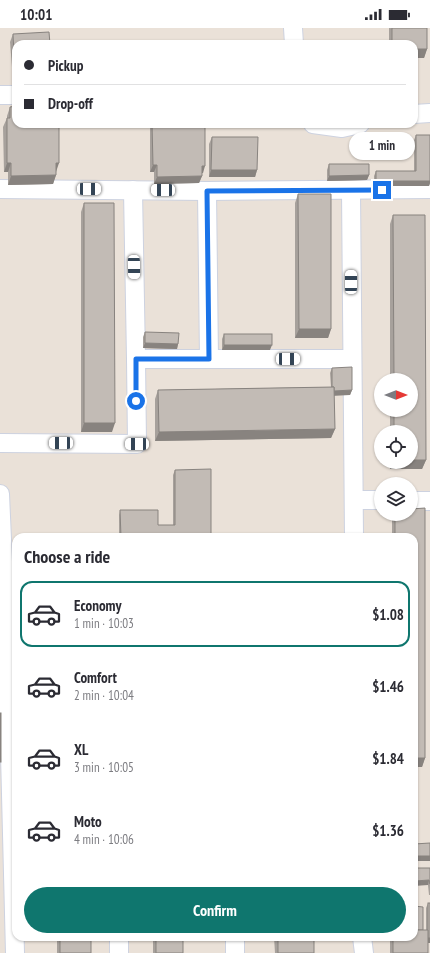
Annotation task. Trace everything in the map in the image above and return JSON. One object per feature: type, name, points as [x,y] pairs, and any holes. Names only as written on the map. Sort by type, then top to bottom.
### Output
[{"type":"street","points":[[293,28],[294,40]]},
{"type":"street","points":[[0,96],[12,95]]},
{"type":"street","points":[[418,114],[430,113]]},
{"type":"street","points":[[0,188],[207,191],[430,190]]},
{"type":"street","points":[[0,443],[137,444],[133,190]]},
{"type":"street","points":[[351,190],[351,359],[354,533]]},
{"type":"street","points":[[207,191],[209,359]]},
{"type":"street","points":[[136,359],[351,359]]},
{"type":"street","points":[[0,494],[12,749]]},
{"type":"street","points":[[354,500],[374,500]]},
{"type":"street","points":[[418,501],[430,501]]},
{"type":"street","points":[[15,941],[15,953]]},
{"type":"street","points":[[119,941],[119,953]]},
{"type":"street","points":[[235,953],[236,941]]},
{"type":"building","points":[[392,28],[427,28],[427,49],[418,49],[418,40],[392,40]]},
{"type":"building","points":[[49,32],[50,40],[13,40],[13,34]]},
{"type":"building","points":[[10,107],[12,107],[12,128],[59,128],[59,163],[56,163],[56,175],[11,176],[11,163],[7,163],[7,118],[10,118]]},
{"type":"building","points":[[152,128],[205,128],[205,166],[202,166],[202,176],[157,177],[157,165],[153,165]]},
{"type":"building","points":[[416,135],[430,135],[430,181],[376,181],[376,171],[416,171]]},
{"type":"building","points":[[212,137],[258,137],[257,170],[211,170]]},
{"type":"building","points":[[329,164],[369,164],[369,175],[329,176]]},
{"type":"building","points":[[298,194],[331,194],[331,329],[299,329]]},
{"type":"building","points":[[84,203],[114,203],[115,423],[84,423]]},
{"type":"building","points":[[393,215],[425,215],[426,460],[418,460],[418,425],[394,425],[394,417],[418,417],[418,373],[394,373]]},
{"type":"building","points":[[145,332],[179,333],[178,344],[145,343]]},
{"type":"building","points":[[224,334],[272,334],[272,345],[224,345]]},
{"type":"building","points":[[352,367],[352,390],[334,391],[334,387],[332,387],[332,368]]},
{"type":"building","points":[[334,387],[335,429],[159,432],[158,390]]},
{"type":"building","points":[[211,469],[211,533],[121,533],[120,510],[158,510],[158,525],[175,525],[175,470]]},
{"type":"building","points":[[418,508],[425,508],[425,758],[418,758],[418,533],[395,533],[395,521],[418,521]]},
{"type":"building","points":[[1,713],[1,762],[0,762]]},
{"type":"building","points":[[430,843],[430,856],[418,856],[418,844]]},
{"type":"building","points":[[418,868],[430,868],[430,884],[429,880],[418,881]]},
{"type":"building","points":[[428,903],[430,903],[430,938],[428,938]]},
{"type":"building","points":[[418,906],[423,907],[423,930],[418,930]]},
{"type":"building","points":[[418,930],[428,930],[428,953],[393,953],[393,941],[418,941]]},
{"type":"building","points":[[60,941],[91,941],[91,953],[60,953]]},
{"type":"building","points":[[156,941],[183,941],[183,953],[156,953]]},
{"type":"building","points":[[278,941],[314,941],[314,953],[278,953]]},
{"type":"route","points":[[136,401],[136,359],[209,359],[207,191],[382,190]]}]
